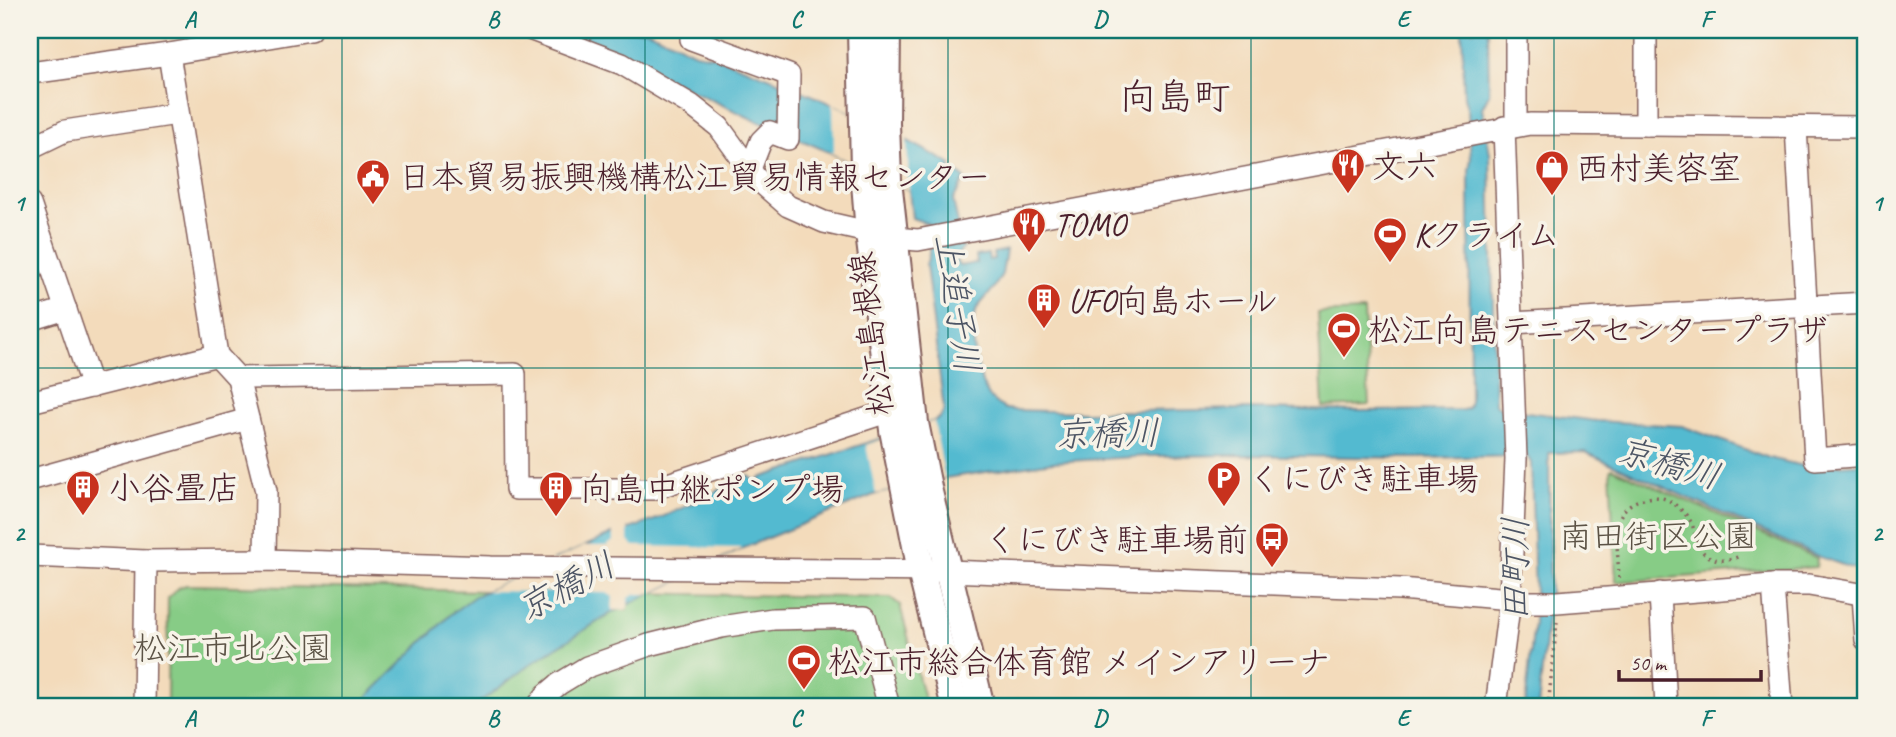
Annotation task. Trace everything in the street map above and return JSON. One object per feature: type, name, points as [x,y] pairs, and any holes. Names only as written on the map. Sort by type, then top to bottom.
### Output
[{"type":"main road","name":"松江島根線","points":[[860,30],[862,111],[876,175],[894,237],[899,421],[917,494],[948,571],[981,707]]},
{"type":"main road","name":"松江島根線","points":[[876,175],[886,122],[887,30]]},
{"type":"main road","name":"松江島根線","points":[[917,494],[921,571],[955,707]]},
{"type":"street","points":[[30,73],[169,54],[310,30]]},
{"type":"street","points":[[533,30],[622,64],[691,104],[719,127],[756,178],[788,206],[824,222],[894,237],[1005,222],[1530,124],[1866,127]]},
{"type":"street","points":[[1496,707],[1519,601],[1505,128],[1516,30]]},
{"type":"street","points":[[1646,30],[1646,125]]},
{"type":"street","points":[[691,39],[789,75],[788,139],[770,132],[761,141],[750,169]]},
{"type":"street","points":[[169,54],[218,355],[238,377],[266,491],[265,561]]},
{"type":"street","points":[[30,148],[65,131],[177,114]]},
{"type":"street","points":[[1796,127],[1815,458],[1866,455]]},
{"type":"street","points":[[30,204],[35,234],[66,309],[92,387]]},
{"type":"street","points":[[1511,323],[1866,303]]},
{"type":"street","points":[[30,320],[66,309]]},
{"type":"street","points":[[30,402],[218,355]]},
{"type":"street","points":[[238,377],[515,374],[516,489],[653,489],[899,421]]},
{"type":"street","points":[[30,480],[248,419]]},
{"type":"street","points":[[30,556],[146,561],[491,567],[948,571],[1401,589],[1555,602],[1773,584],[1809,586],[1864,595],[1866,640]]},
{"type":"street","points":[[144,707],[146,561]]},
{"type":"street","points":[[1773,584],[1782,707]]},
{"type":"street","points":[[1660,593],[1666,707]]},
{"type":"street","points":[[537,707],[559,684],[587,667],[649,645],[721,627],[773,618],[865,617],[889,707]]},
{"type":"path","points":[[1619,583],[1616,531],[1618,521],[1627,507],[1642,499],[1663,498],[1674,504],[1690,521],[1698,544],[1708,556],[1725,561],[1740,556]]},
{"type":"path","points":[[1548,707],[1556,642],[1555,602]]},
{"type":"green space","name":"松江向島テニスセンタープラザ","points":[[1364,311],[1369,405],[1323,407],[1318,313]]},
{"type":"green space","name":"南田街区公園","points":[[1612,468],[1817,558],[1816,567],[1616,582]]},
{"type":"green space","name":"松江市北公園","points":[[186,585],[486,591],[613,610],[627,610],[628,599],[634,593],[891,598],[900,605],[926,707],[167,707],[168,598],[178,588]]},
{"type":"water","points":[[564,30],[647,30],[695,53],[744,67],[835,105],[952,165],[949,168],[965,178],[953,200],[963,248],[955,258],[959,266],[977,263],[976,256],[988,254],[989,260],[994,259],[993,253],[1006,250],[1002,274],[977,308],[972,325],[975,355],[982,383],[990,398],[1006,409],[1085,412],[1468,408],[1471,159],[1468,111],[1464,97],[1462,30],[1488,30],[1489,94],[1482,108],[1490,154],[1495,404],[1503,409],[1597,421],[1682,426],[1769,458],[1808,467],[1866,463],[1866,573],[1820,557],[1585,452],[1549,453],[1550,595],[1538,707],[1525,707],[1535,595],[1531,463],[1527,456],[1149,456],[1053,462],[945,478],[876,494],[748,546],[615,611],[535,661],[473,707],[357,707],[452,613],[475,596],[612,534],[665,516],[749,476],[755,481],[934,421],[940,418],[944,410],[926,265],[929,255],[929,224],[912,218],[909,190]]},
{"type":"pier","points":[[833,104],[907,139],[909,190],[829,152],[834,152]]},
{"type":"pier","points":[[934,421],[945,478],[876,494],[866,445]]},
{"type":"pier","points":[[628,527],[628,540],[634,546],[743,548],[650,594],[634,594],[628,599],[628,608],[625,610],[612,610],[613,597],[607,593],[486,591],[585,546],[607,546],[613,541],[613,530]]},
{"type":"place","name":"文六","points":[[1348,195]]},
{"type":"place","name":"西村美容室","points":[[1552,197]]},
{"type":"place","name":"日本貿易振興機構松江貿易情報センター","points":[[373,206]]},
{"type":"place","name":"TOMO","points":[[1029,254]]},
{"type":"place","name":"Kクライム","points":[[1390,264]]},
{"type":"place","name":"UFO向島ホール","points":[[1044,330]]},
{"type":"place","name":"松江向島テニスセンタープラザ","points":[[1344,359]]},
{"type":"place","name":"くにびき駐車場","points":[[1224,508]]},
{"type":"place","name":"小谷畳店","points":[[83,517]]},
{"type":"place","name":"向島中継ポンプ場","points":[[556,518]]},
{"type":"place","name":"くにびき駐車場前","points":[[1272,569]]},
{"type":"place","name":"松江市総合体育館 メインアリーナ","points":[[804,691]]},
{"type":"district","name":"向島町","points":[[1175,96]]},
{"type":"water label","name":"上追子川","points":[[958,303]]},
{"type":"water label","name":"京橋川","points":[[1107,433]]},
{"type":"water label","name":"京橋川","points":[[1669,463]]},
{"type":"water label","name":"田町川","points":[[1515,569]]},
{"type":"water label","name":"京橋川","points":[[566,586]]}]
